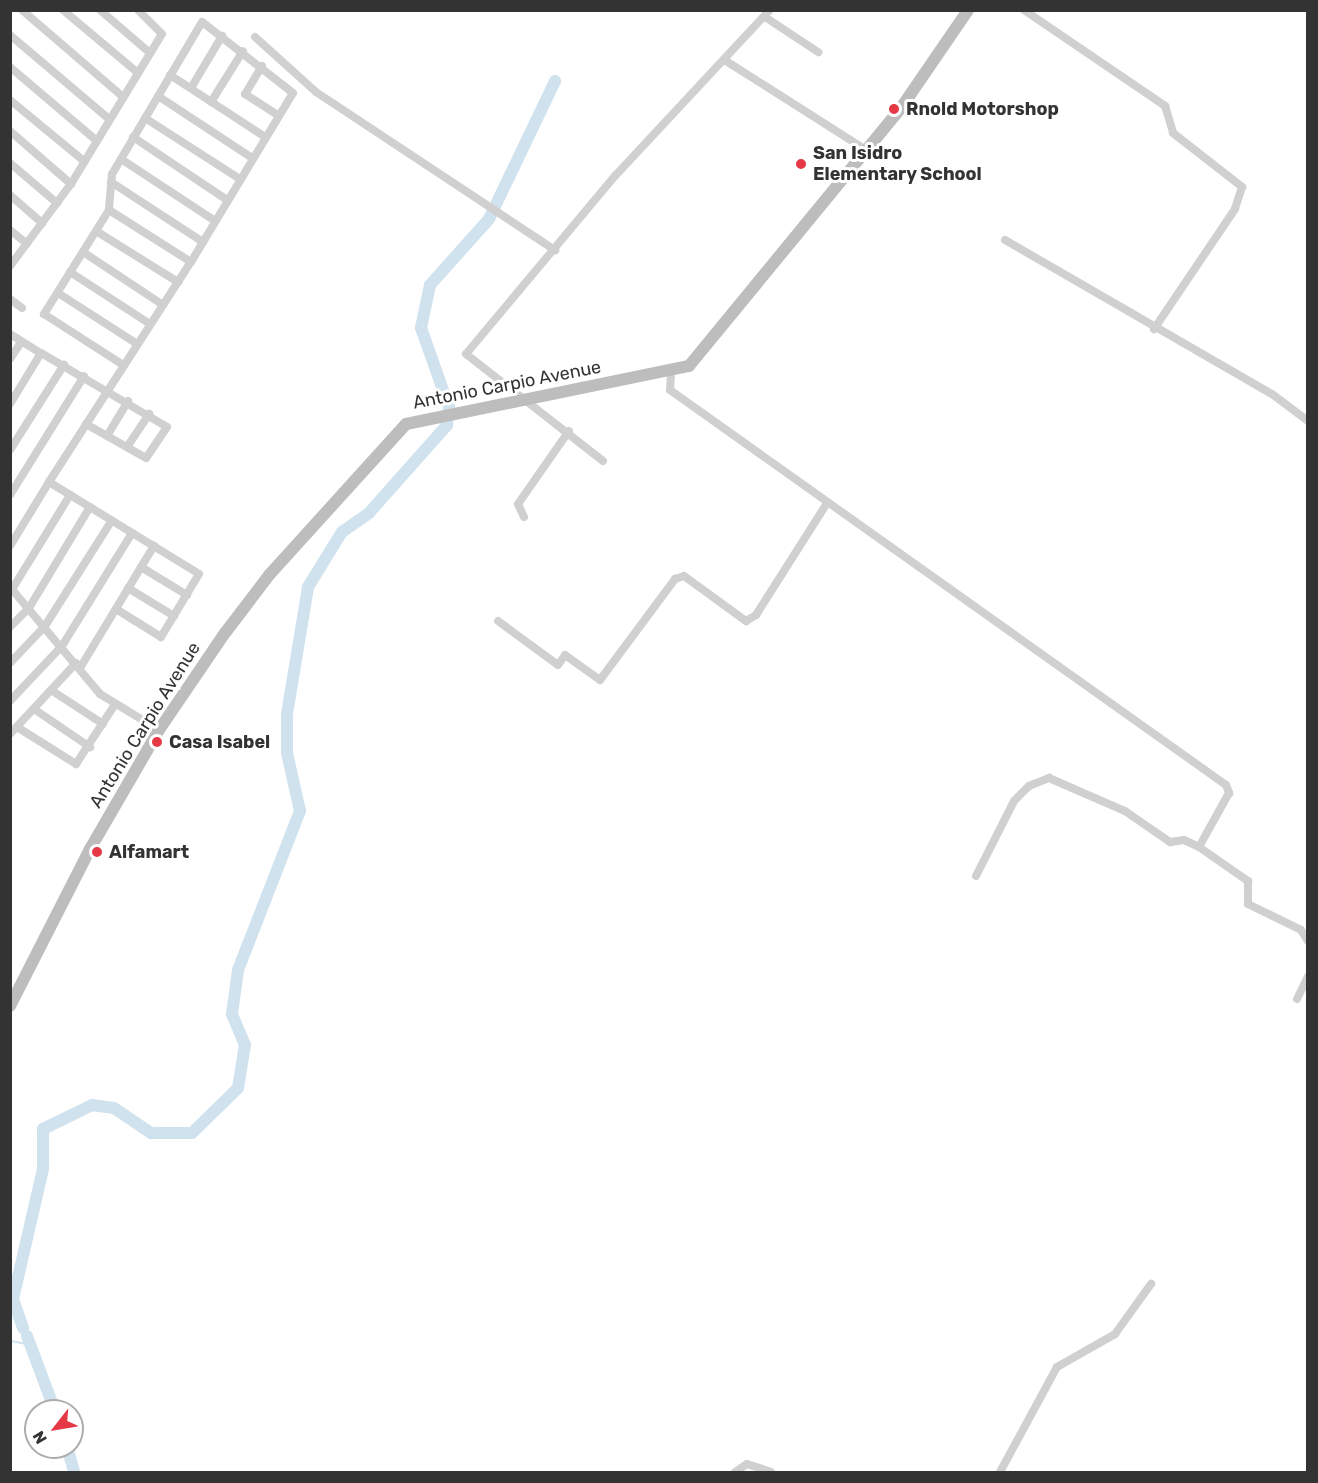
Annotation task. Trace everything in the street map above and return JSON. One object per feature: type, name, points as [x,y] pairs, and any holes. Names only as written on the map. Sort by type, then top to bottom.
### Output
[{"type":"street","points":[[22,10],[123,97]]},
{"type":"street","points":[[63,10],[138,73]]},
{"type":"street","points":[[100,10],[150,53]]},
{"type":"street","points":[[11,264],[71,184],[163,33],[138,10]]},
{"type":"street","name":"Antonio Carpio Avenue","points":[[10,1006],[90,849],[159,730],[270,574],[406,424],[671,372],[689,366],[714,340],[868,150],[968,10]]},
{"type":"street","points":[[1024,10],[1166,106],[1173,134],[1242,187],[1235,209],[1154,328]]},
{"type":"street","points":[[603,461],[569,431],[466,354],[615,176],[768,14],[818,52]]},
{"type":"street","points":[[10,546],[108,388],[191,262],[293,90],[202,22],[121,159],[111,182],[109,210],[44,314],[123,365]]},
{"type":"street","points":[[10,35],[110,119]]},
{"type":"street","points":[[191,88],[222,36]]},
{"type":"street","points":[[255,36],[316,92],[485,206],[555,250]]},
{"type":"street","points":[[212,102],[243,51]]},
{"type":"street","points":[[726,61],[868,150]]},
{"type":"street","points":[[262,66],[245,94],[279,116]]},
{"type":"street","points":[[10,67],[97,141]]},
{"type":"street","points":[[170,75],[265,137]]},
{"type":"street","points":[[158,96],[252,158]]},
{"type":"street","points":[[10,100],[84,161]]},
{"type":"street","points":[[145,118],[240,179]]},
{"type":"street","points":[[10,131],[71,184]]},
{"type":"street","points":[[134,137],[227,200]]},
{"type":"street","points":[[121,159],[215,221]]},
{"type":"street","points":[[10,163],[57,203]]},
{"type":"street","points":[[111,182],[203,242]]},
{"type":"street","points":[[10,195],[42,223]]},
{"type":"street","points":[[109,210],[191,262]]},
{"type":"street","points":[[10,230],[27,244]]},
{"type":"street","points":[[96,231],[178,282]]},
{"type":"street","points":[[1005,240],[1272,394],[1308,421]]},
{"type":"street","points":[[83,252],[163,305]]},
{"type":"street","points":[[70,272],[150,324]]},
{"type":"street","points":[[58,293],[137,344]]},
{"type":"street","points":[[10,298],[22,308]]},
{"type":"street","points":[[10,334],[108,388],[167,427],[150,457],[86,424]]},
{"type":"street","points":[[10,359],[21,342]]},
{"type":"street","points":[[10,404],[41,353]]},
{"type":"street","points":[[10,450],[63,365]]},
{"type":"street","points":[[671,372],[670,390],[1226,785],[1229,793],[1199,848]]},
{"type":"street","points":[[10,495],[84,376]]},
{"type":"street","points":[[107,436],[129,401]]},
{"type":"street","points":[[127,447],[148,414]]},
{"type":"street","points":[[524,517],[518,504],[569,431]]},
{"type":"street","points":[[49,482],[199,574],[161,637],[116,609]]},
{"type":"street","points":[[70,495],[11,589],[114,706],[159,730]]},
{"type":"street","points":[[498,621],[558,665],[565,655],[600,680],[675,579],[684,576],[746,621],[756,615],[827,502]]},
{"type":"street","points":[[10,627],[29,608],[90,507]]},
{"type":"street","points":[[10,663],[45,626],[112,520]]},
{"type":"street","points":[[10,701],[62,646],[132,533]]},
{"type":"street","points":[[10,734],[78,665],[116,609],[154,546]]},
{"type":"street","points":[[141,567],[187,595]]},
{"type":"street","points":[[128,588],[174,616]]},
{"type":"street","points":[[51,690],[103,724]]},
{"type":"street","points":[[17,727],[72,763],[80,762],[114,706]]},
{"type":"street","points":[[34,709],[90,747]]},
{"type":"street","points":[[976,876],[1014,801],[1029,786],[1049,778],[1125,811],[1170,842],[1184,840],[1199,848],[1248,881],[1248,904],[1300,930],[1308,941]]},
{"type":"street","points":[[1297,999],[1308,976]]},
{"type":"street","points":[[1000,1473],[1057,1367],[1115,1334],[1151,1284]]},
{"type":"street","points":[[735,1473],[747,1464],[771,1473]]},
{"type":"waterway","points":[[23,1328],[13,1299],[43,1169],[43,1129],[92,1105],[114,1108],[151,1133],[192,1133],[238,1088],[245,1045],[232,1014],[238,970],[300,811],[287,753],[287,714],[308,587],[342,532],[369,513],[447,425],[449,407],[421,328],[430,285],[489,219],[555,81]]},
{"type":"waterway","points":[[27,1336],[51,1399]]},
{"type":"waterway","points":[[11,1341],[32,1345]]},
{"type":"waterway","points":[[70,1459],[74,1472]]},
{"type":"place","name":"Rnold Motorshop","points":[[894,109]]},
{"type":"place","name":"San Isidro Elementary School","points":[[801,164]]},
{"type":"place","name":"Casa Isabel","points":[[157,742]]},
{"type":"place","name":"Alfamart","points":[[97,852]]}]
